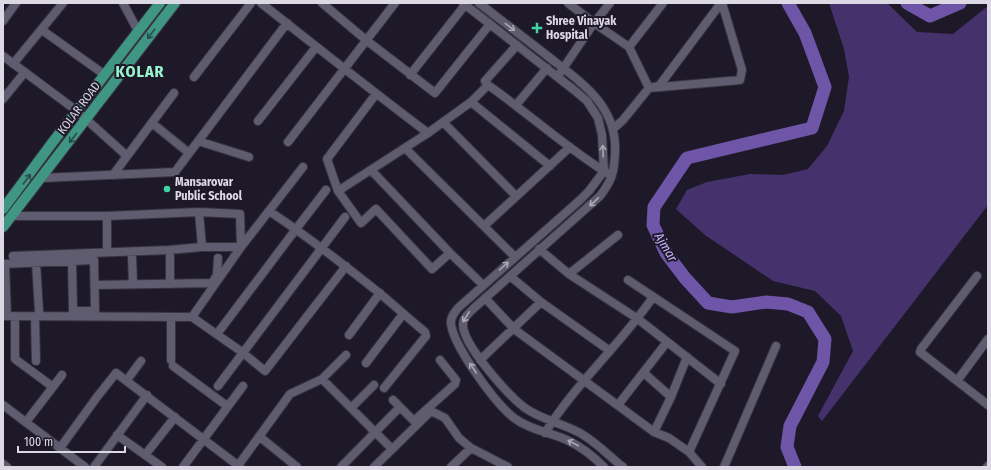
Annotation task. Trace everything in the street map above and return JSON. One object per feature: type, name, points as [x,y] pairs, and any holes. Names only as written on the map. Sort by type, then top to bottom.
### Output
[{"type":"main road","name":"KOLAR ROAD","points":[[3,210],[77,110],[160,3]]},
{"type":"main road","name":"KOLAR ROAD","points":[[3,228],[175,3]]},
{"type":"street","points":[[3,21],[16,3]]},
{"type":"street","points":[[14,64],[63,3]]},
{"type":"street","points":[[123,3],[138,31]]},
{"type":"street","points":[[194,77],[251,3]]},
{"type":"street","points":[[262,3],[376,94],[428,133]]},
{"type":"street","points":[[322,3],[366,40],[435,93],[490,24]]},
{"type":"street","points":[[479,3],[564,69],[597,97],[610,118],[616,144],[612,177],[600,196],[594,203],[539,249],[469,312],[463,322],[463,329],[466,338],[480,360],[512,397],[544,419],[583,435],[623,467]]},
{"type":"street","points":[[568,3],[629,47],[649,88]]},
{"type":"street","points":[[557,76],[564,69],[594,23],[610,3]]},
{"type":"street","points":[[629,47],[663,3]]},
{"type":"street","points":[[613,129],[623,120],[649,88],[659,86],[722,3]]},
{"type":"street","points":[[649,88],[740,80],[742,70],[722,3]]},
{"type":"street","points":[[410,75],[464,4],[587,101],[598,118],[602,135],[604,171],[580,200],[458,308],[453,314],[450,323],[453,333],[471,365],[499,404],[515,418],[538,431],[576,444],[604,467]]},
{"type":"street","points":[[288,142],[366,40],[390,5]]},
{"type":"street","points":[[42,178],[175,172],[287,23]]},
{"type":"street","points":[[42,30],[105,75]]},
{"type":"street","points":[[517,45],[485,80],[488,85],[612,177]]},
{"type":"street","points":[[258,121],[316,47]]},
{"type":"street","points":[[3,56],[77,110],[86,120],[127,156]]},
{"type":"street","points":[[516,105],[547,68]]},
{"type":"street","points":[[3,99],[25,72]]},
{"type":"street","points":[[338,191],[428,133],[471,102],[488,85]]},
{"type":"street","points":[[113,175],[174,93]]},
{"type":"street","points":[[376,94],[327,159],[338,191],[361,223],[376,209],[432,269],[450,253]]},
{"type":"street","points":[[471,102],[550,166]]},
{"type":"street","points":[[443,122],[516,196]]},
{"type":"street","points":[[152,123],[189,153]]},
{"type":"street","points":[[198,141],[249,156]]},
{"type":"street","points":[[484,226],[570,147]]},
{"type":"street","points":[[405,148],[515,257]]},
{"type":"street","points":[[192,317],[241,247],[303,167]]},
{"type":"street","points":[[372,170],[450,253],[483,285]]},
{"type":"street","points":[[217,334],[326,190]]},
{"type":"street","points":[[269,211],[346,266],[425,332],[426,334],[384,388]]},
{"type":"street","points":[[11,216],[107,216],[199,212],[240,214],[241,247]]},
{"type":"street","points":[[199,212],[202,247]]},
{"type":"street","points":[[107,216],[107,247]]},
{"type":"street","points":[[218,386],[242,352],[345,217]]},
{"type":"street","points":[[569,274],[618,235]]},
{"type":"street","points":[[13,256],[169,250],[202,247],[241,247]]},
{"type":"street","points":[[539,249],[569,274],[638,320],[721,384]]},
{"type":"street","points":[[170,256],[170,284]]},
{"type":"street","points":[[132,257],[133,284]]},
{"type":"street","points":[[96,285],[212,283],[217,275],[218,258]]},
{"type":"street","points":[[53,387],[15,359],[8,316],[4,264],[94,260],[96,285],[95,311],[73,311],[72,261]]},
{"type":"street","points":[[36,262],[36,361]]},
{"type":"street","points":[[8,316],[37,314],[171,318],[192,317],[242,352],[265,371],[346,266]]},
{"type":"street","points":[[510,276],[541,302],[610,351]]},
{"type":"street","points":[[977,276],[920,352],[988,405]]},
{"type":"street","points":[[628,280],[735,351],[689,452]]},
{"type":"street","points":[[349,335],[380,293]]},
{"type":"street","points":[[545,433],[552,421],[585,380],[638,320],[654,297]]},
{"type":"street","points":[[485,298],[514,329],[654,432],[669,438],[689,452],[702,467]]},
{"type":"street","points":[[480,360],[541,302]]},
{"type":"street","points":[[366,363],[403,314]]},
{"type":"street","points":[[171,318],[172,363],[227,406]]},
{"type":"street","points":[[957,381],[988,339]]},
{"type":"street","points":[[618,405],[667,342]]},
{"type":"street","points":[[724,467],[776,346]]},
{"type":"street","points":[[60,448],[97,397],[115,374],[118,373],[238,467],[290,394],[322,379],[346,355]]},
{"type":"street","points":[[654,432],[671,397],[687,357]]},
{"type":"street","points":[[393,400],[413,420],[416,419],[455,384],[456,380],[440,360]]},
{"type":"street","points":[[127,380],[141,361]]},
{"type":"street","points":[[644,373],[671,397]]},
{"type":"street","points":[[26,422],[62,375]]},
{"type":"street","points":[[322,379],[392,450]]},
{"type":"street","points":[[351,408],[374,385]]},
{"type":"street","points":[[183,467],[243,386]]},
{"type":"street","points":[[94,467],[147,395]]},
{"type":"street","points":[[3,405],[80,465]]},
{"type":"street","points":[[341,467],[400,407]]},
{"type":"street","points":[[374,467],[431,411],[445,418],[460,438],[471,448],[508,467]]},
{"type":"street","points":[[146,455],[175,417]]},
{"type":"street","points":[[117,435],[162,467]]},
{"type":"street","points":[[260,437],[297,467]]},
{"type":"street","points":[[450,467],[471,448]]},
{"type":"street","points":[[3,464],[7,467]]},
{"type":"shaded area","points":[[829,3],[887,3],[917,32],[953,34],[988,6],[988,205],[822,421],[818,416],[853,351],[841,316],[815,291],[773,281],[705,235],[676,209],[687,190],[707,182],[750,174],[783,175],[808,169],[827,146],[844,111],[849,77],[844,49]]},
{"type":"waterway","name":"Ajmar","points":[[788,3],[805,33],[825,87],[812,128],[687,158],[654,207],[653,225],[666,253],[685,278],[708,303],[732,307],[766,302],[788,304],[808,312],[825,339],[823,362],[790,426],[787,447],[795,467]]},
{"type":"waterway","name":"Ajmar","points":[[907,3],[930,16],[960,3]]},
{"type":"place","name":"Shree Vinayak Hospital","points":[[537,28]]},
{"type":"place","name":"Mansarovar Public School","points":[[167,189]]},
{"type":"district","name":"KOLAR","points":[[140,71]]}]
